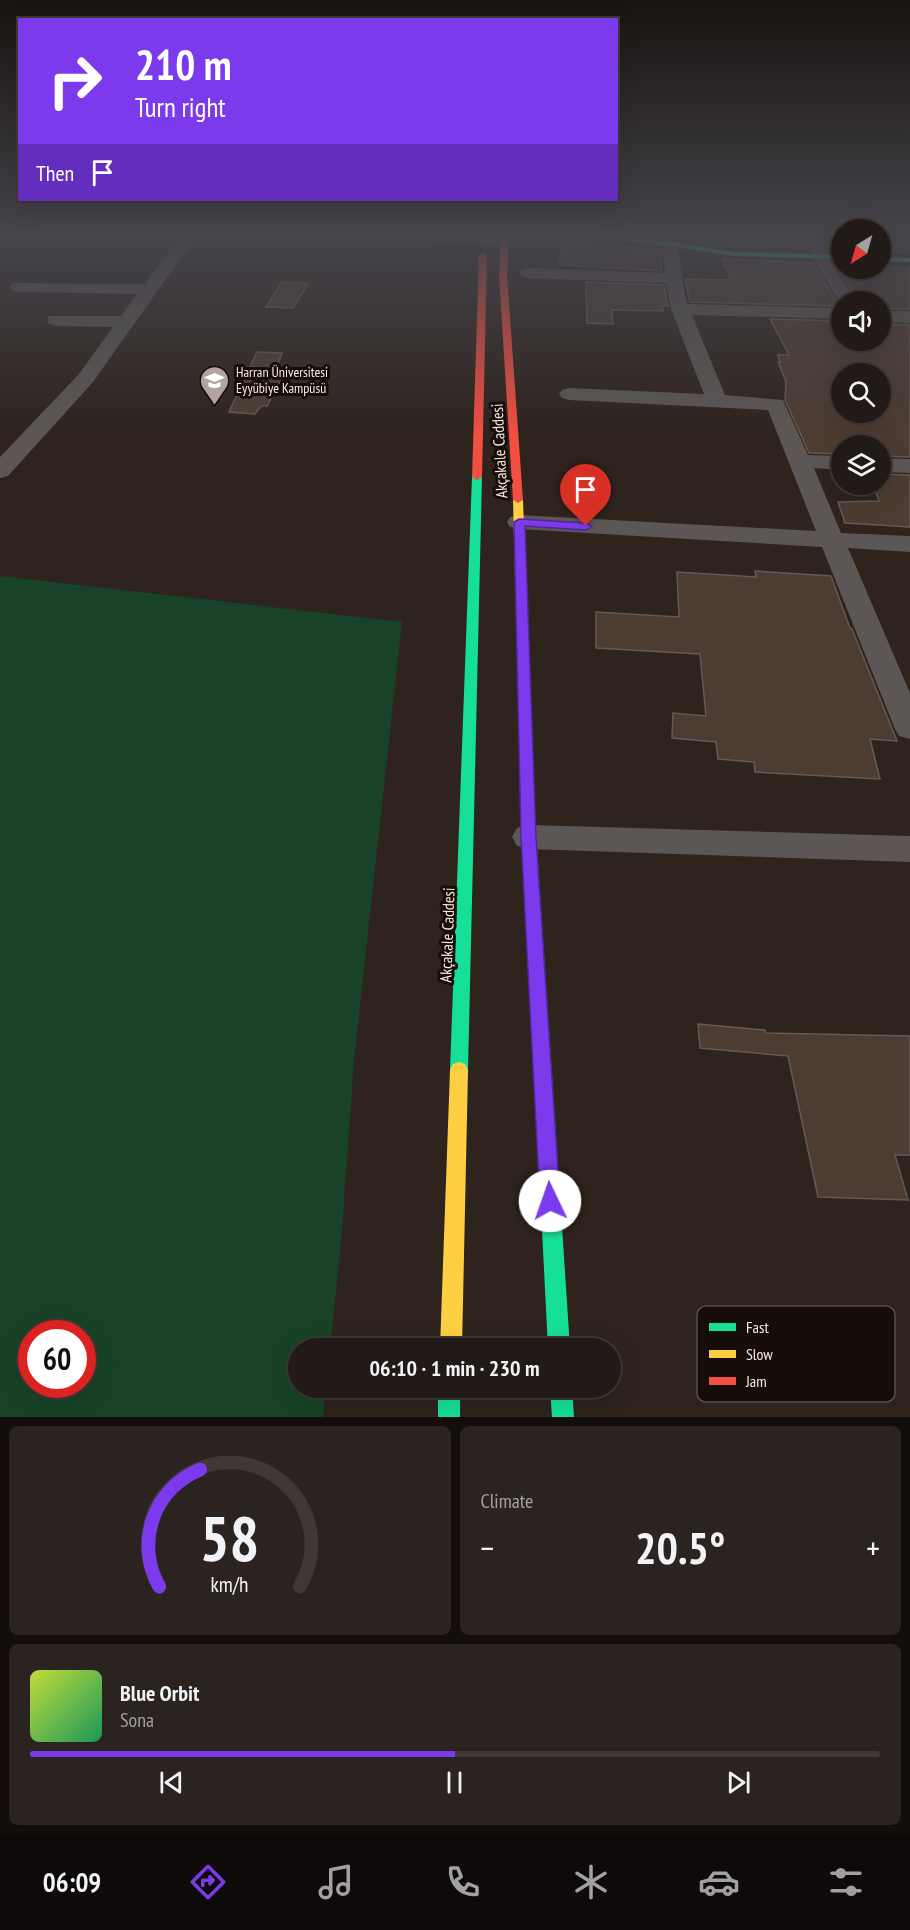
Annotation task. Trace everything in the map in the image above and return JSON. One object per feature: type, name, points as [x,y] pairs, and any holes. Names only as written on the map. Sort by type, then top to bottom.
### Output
[{"type":"main road","name":"Akçakale Caddesi","points":[[451,1338],[482,301]]},
{"type":"main road","name":"Akçakale Caddesi","points":[[505,301],[519,522],[529,837],[558,1338]]},
{"type":"main road","points":[[448,1417],[449,1398]]},
{"type":"main road","points":[[562,1398],[563,1417]]},
{"type":"street","points":[[0,471],[86,378],[140,301]]},
{"type":"street","points":[[678,301],[717,402]]},
{"type":"street","points":[[680,309],[831,314]]},
{"type":"street","points":[[891,316],[910,317]]},
{"type":"street","points":[[56,320],[125,322]]},
{"type":"street","points":[[569,394],[776,404],[910,729]]},
{"type":"street","points":[[800,461],[831,462]]},
{"type":"street","points":[[891,465],[910,466]]},
{"type":"street","points":[[519,522],[910,544]]},
{"type":"street","points":[[529,837],[910,849]]},
{"type":"green space","points":[[0,576],[402,622],[354,1061],[341,1243],[331,1338],[288,1338],[288,1398],[325,1398],[323,1417],[0,1417]]},
{"type":"building","points":[[270,301],[297,301],[293,308],[266,307]]},
{"type":"building","points":[[586,301],[667,301],[668,306],[662,306],[663,311],[612,310],[613,324],[587,323]]},
{"type":"building","points":[[690,301],[831,301],[831,306],[690,302]]},
{"type":"building","points":[[891,301],[910,301],[910,309],[891,309]]},
{"type":"building","points":[[770,319],[831,321],[831,351],[891,351],[891,324],[910,325],[910,457],[891,456],[891,435],[831,435],[831,454],[809,453],[785,400],[786,382],[778,362],[780,362],[778,355],[789,355]]},
{"type":"building","points":[[257,352],[282,353],[276,369],[287,369],[267,406],[261,406],[255,414],[229,412]]},
{"type":"building","points":[[891,474],[910,475],[910,527],[845,523],[838,502],[879,501],[877,495],[891,495]]},
{"type":"building","points":[[755,571],[831,576],[897,741],[870,739],[880,779],[755,772],[754,762],[718,759],[716,742],[672,738],[673,713],[706,716],[700,654],[596,648],[596,612],[679,617],[677,572],[756,577]]},
{"type":"building","points":[[698,1024],[765,1030],[766,1033],[910,1036],[910,1155],[895,1155],[908,1200],[818,1197],[788,1056],[700,1048]]},
{"type":"traffic: fast","points":[[459,1070],[477,477]]},
{"type":"traffic: fast","points":[[528,817],[558,1338]]},
{"type":"traffic: fast","points":[[449,1398],[449,1417]]},
{"type":"traffic: fast","points":[[562,1398],[563,1417]]},
{"type":"traffic: slow","points":[[518,500],[528,817]]},
{"type":"traffic: slow","points":[[451,1338],[459,1070]]},
{"type":"traffic: jam","points":[[477,477],[482,301]]},
{"type":"traffic: jam","points":[[505,301],[518,500]]},
{"type":"place","name":"Harran Üniversitesi Eyyübiye Kampüsü","points":[[215,406]]},
{"type":"route","points":[[550,1201],[529,837],[519,522],[586,526]]}]
